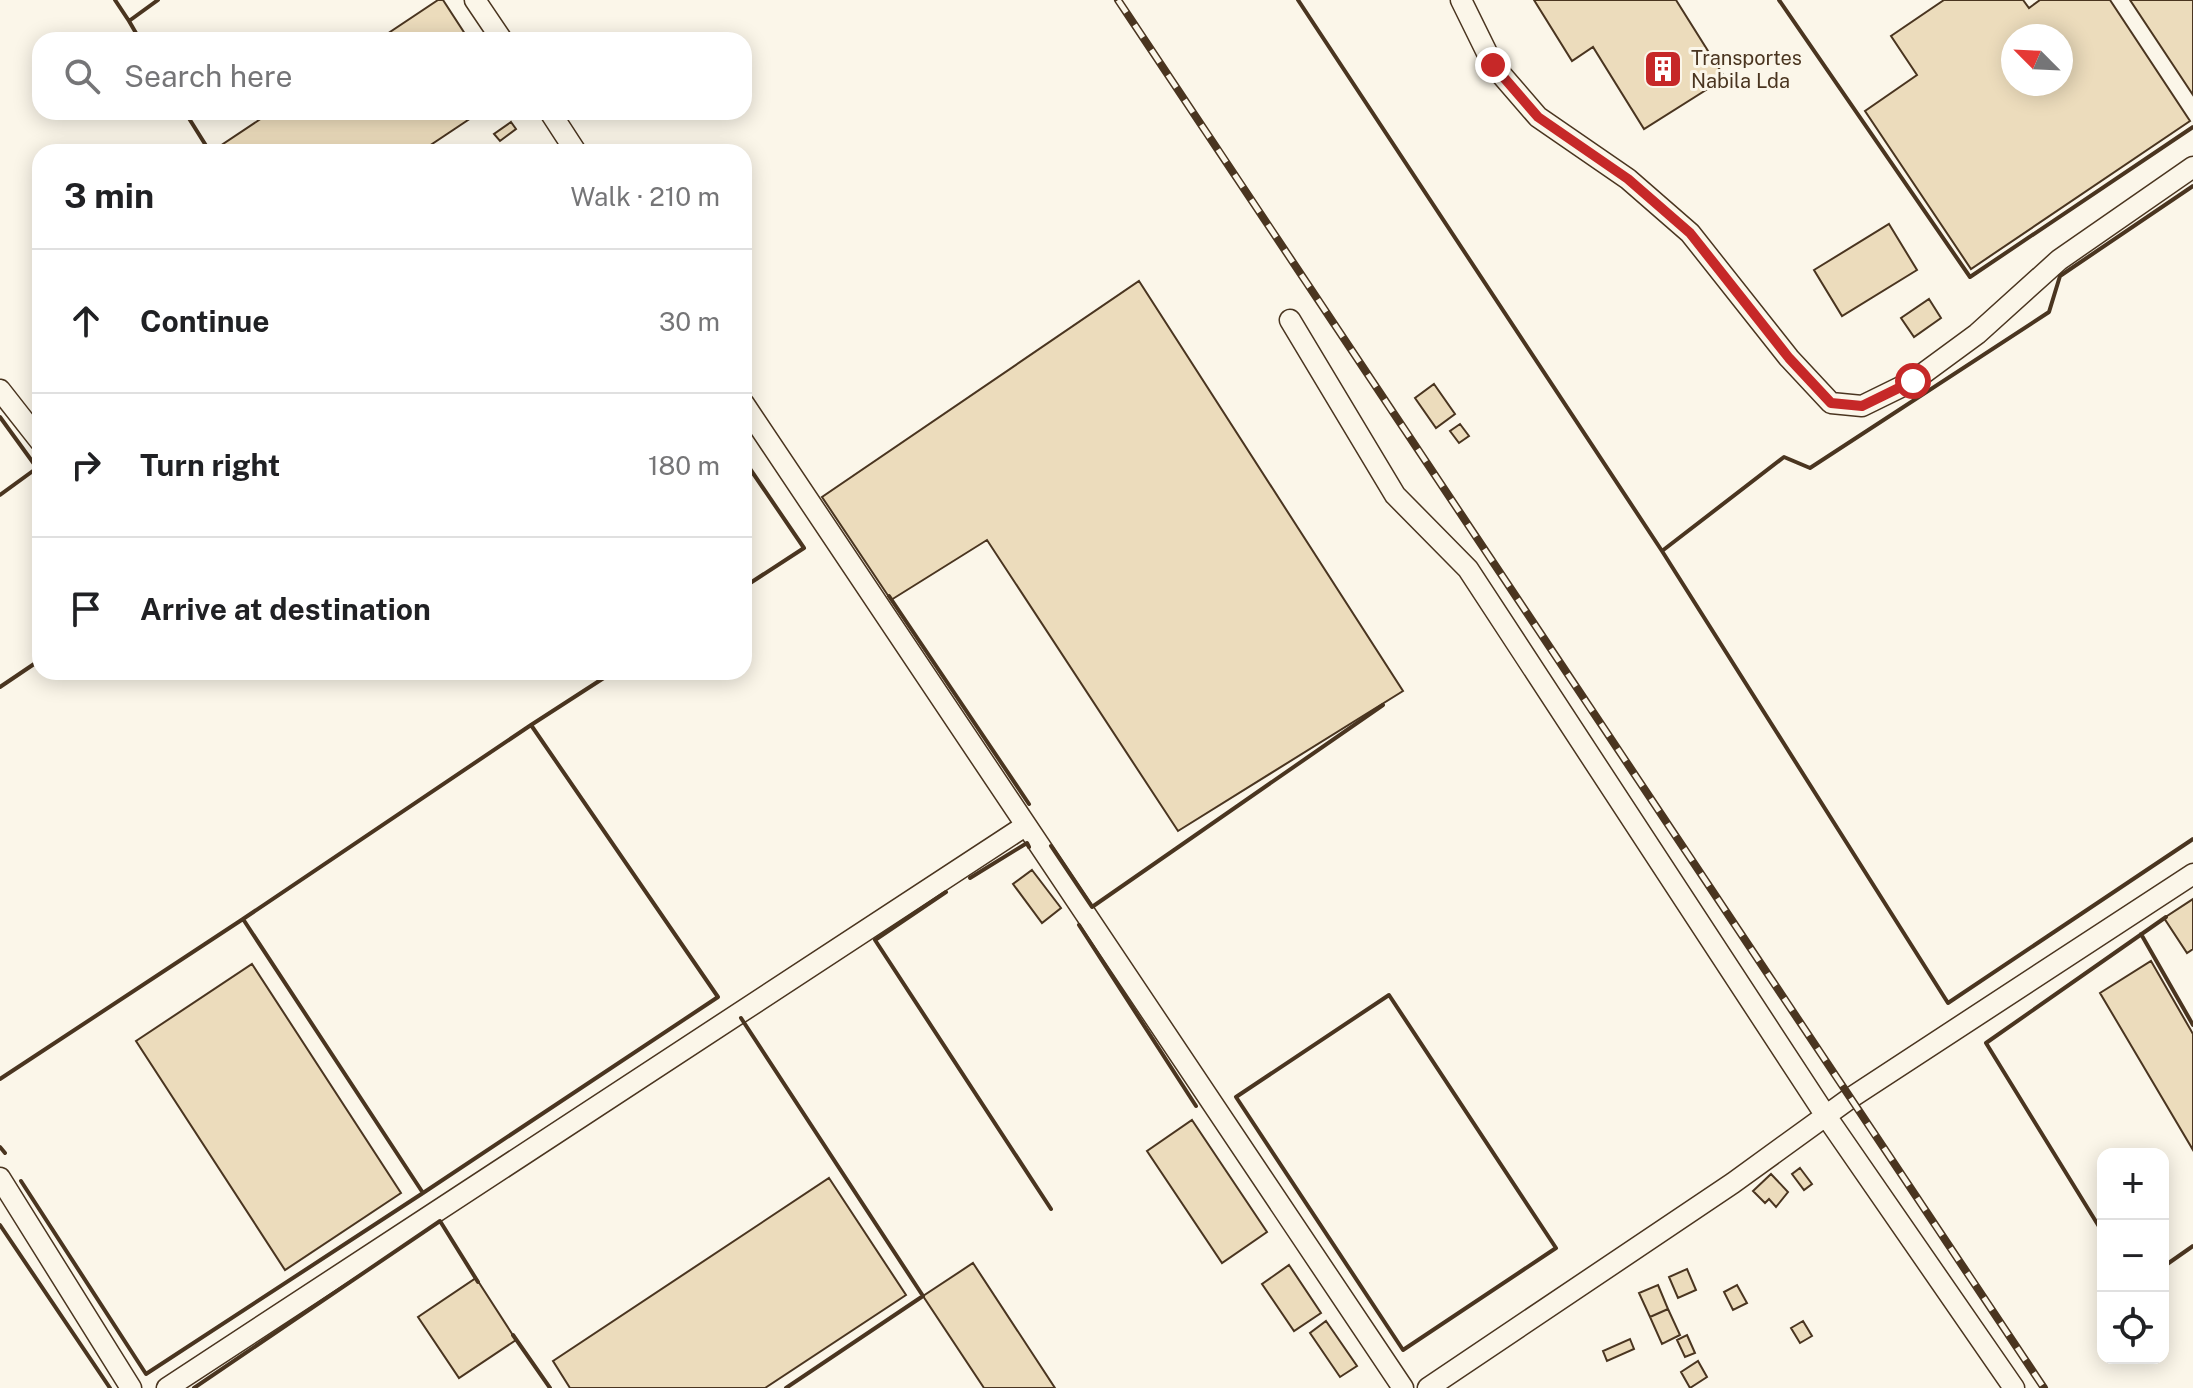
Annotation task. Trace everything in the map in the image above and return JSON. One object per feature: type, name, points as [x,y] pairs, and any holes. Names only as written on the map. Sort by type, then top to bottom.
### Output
[{"type":"street","points":[[475,0],[497,32]]},
{"type":"street","points":[[1461,0],[1493,65],[1538,117],[1628,179],[1690,233],[1789,358],[1831,403],[1862,406],[1913,381],[1977,334],[2059,260],[2193,167]]},
{"type":"street","points":[[555,120],[571,144]]},
{"type":"street","points":[[1290,320],[1395,495],[1468,569],[1826,1116],[2014,1388]]},
{"type":"street","points":[[0,390],[32,431]]},
{"type":"street","points":[[752,416],[1403,1388]]},
{"type":"street","points":[[167,1388],[1025,826]]},
{"type":"street","points":[[1428,1388],[1733,1183],[1826,1116],[2193,874]]},
{"type":"street","points":[[0,1178],[131,1388]]},
{"type":"building","points":[[438,0],[443,0],[464,32],[390,32]]},
{"type":"building","name":"Transportes Nabila Lda","points":[[1534,0],[1676,0],[1725,78],[1644,129],[1593,47],[1572,61]]},
{"type":"building","points":[[1944,0],[2023,0],[2029,8],[2040,0],[2110,0],[2190,121],[1971,269],[1865,111],[1917,75],[1891,36]]},
{"type":"building","points":[[2130,0],[2193,0],[2193,95]]},
{"type":"building","points":[[259,120],[468,120],[432,144],[223,144]]},
{"type":"building","points":[[511,122],[516,129],[500,141],[494,134]]},
{"type":"building","points":[[1889,224],[1917,270],[1842,316],[1814,270]]},
{"type":"building","points":[[1139,281],[1403,691],[1178,831],[987,540],[891,600],[822,497]]},
{"type":"building","points":[[1929,299],[1941,318],[1914,337],[1901,318]]},
{"type":"building","points":[[1434,384],[1455,414],[1436,428],[1415,398]]},
{"type":"building","points":[[1460,424],[1469,436],[1459,443],[1450,431]]},
{"type":"building","points":[[1032,870],[1061,908],[1042,923],[1013,884]]},
{"type":"building","points":[[2193,899],[2193,949],[2187,953],[2164,918]]},
{"type":"building","points":[[2151,961],[2193,1034],[2193,1150],[2100,993]]},
{"type":"building","points":[[252,964],[401,1193],[285,1270],[136,1041]]},
{"type":"building","points":[[1192,1120],[1267,1232],[1222,1263],[1147,1151]]},
{"type":"building","points":[[1800,1168],[1812,1184],[1804,1190],[1792,1174]]},
{"type":"building","points":[[1771,1174],[1788,1192],[1776,1207],[1769,1199],[1765,1203],[1753,1191]]},
{"type":"building","points":[[829,1178],[906,1295],[765,1388],[570,1388],[553,1361]]},
{"type":"building","points":[[973,1263],[1055,1388],[984,1388],[923,1296]]},
{"type":"building","points":[[1289,1265],[1321,1313],[1294,1331],[1262,1284]]},
{"type":"building","points":[[1687,1269],[1696,1290],[1678,1298],[1669,1277]]},
{"type":"building","points":[[476,1278],[516,1340],[459,1378],[418,1317]]},
{"type":"building","points":[[1658,1285],[1668,1309],[1650,1317],[1639,1293]]},
{"type":"building","points":[[1737,1285],[1747,1303],[1733,1310],[1724,1292]]},
{"type":"building","points":[[1668,1309],[1680,1335],[1662,1344],[1650,1317]]},
{"type":"building","points":[[1326,1321],[1357,1366],[1340,1377],[1310,1333]]},
{"type":"building","points":[[1803,1321],[1812,1336],[1800,1343],[1791,1328]]},
{"type":"building","points":[[1687,1335],[1695,1353],[1685,1357],[1677,1340]]},
{"type":"building","points":[[1630,1339],[1634,1349],[1607,1361],[1603,1351]]},
{"type":"building","points":[[1698,1361],[1707,1377],[1690,1388],[1681,1372]]},
{"type":"railway","points":[[1118,0],[2044,1388]]},
{"type":"wall","points":[[115,0],[129,21]]},
{"type":"wall","points":[[135,32],[129,21],[158,0]]},
{"type":"wall","points":[[1298,0],[1662,551],[1784,457],[1810,468],[2049,312],[2060,276],[2193,186]]},
{"type":"wall","points":[[1779,0],[1970,277],[2193,127]]},
{"type":"wall","points":[[190,120],[205,144]]},
{"type":"wall","points":[[0,417],[32,461]]},
{"type":"wall","points":[[0,495],[32,472]]},
{"type":"wall","points":[[752,472],[804,548],[752,582]]},
{"type":"wall","points":[[1662,551],[1948,1003],[2193,839]]},
{"type":"wall","points":[[889,596],[1029,804]]},
{"type":"wall","points":[[0,687],[32,665]]},
{"type":"wall","points":[[531,725],[601,680]]},
{"type":"wall","points":[[1051,846],[1092,907],[1383,705]]},
{"type":"wall","points":[[243,919],[531,725],[718,997],[423,1193]]},
{"type":"wall","points":[[970,878],[1027,843],[1029,847]]},
{"type":"wall","points":[[946,892],[875,940],[1051,1209]]},
{"type":"wall","points":[[2097,1223],[1986,1043],[2166,917]]},
{"type":"wall","points":[[0,1079],[243,919],[423,1193],[146,1374],[21,1181]]},
{"type":"wall","points":[[1079,925],[1196,1106]]},
{"type":"wall","points":[[2141,934],[2193,1025]]},
{"type":"wall","points":[[1389,995],[1556,1248],[1403,1350],[1236,1097],[1389,995]]},
{"type":"wall","points":[[741,1018],[923,1296],[786,1388]]},
{"type":"wall","points":[[0,1147],[5,1153]]},
{"type":"wall","points":[[194,1388],[440,1221],[478,1282]]},
{"type":"wall","points":[[0,1225],[110,1388]]},
{"type":"wall","points":[[2169,1263],[2193,1246]]},
{"type":"wall","points":[[513,1335],[550,1388]]},
{"type":"place","name":"Transportes Nabila Lda","points":[[1663,69]]},
{"type":"route","points":[[1493,65],[1538,117],[1628,179],[1690,233],[1741,293],[1789,358],[1831,403],[1862,406],[1913,381]]}]
